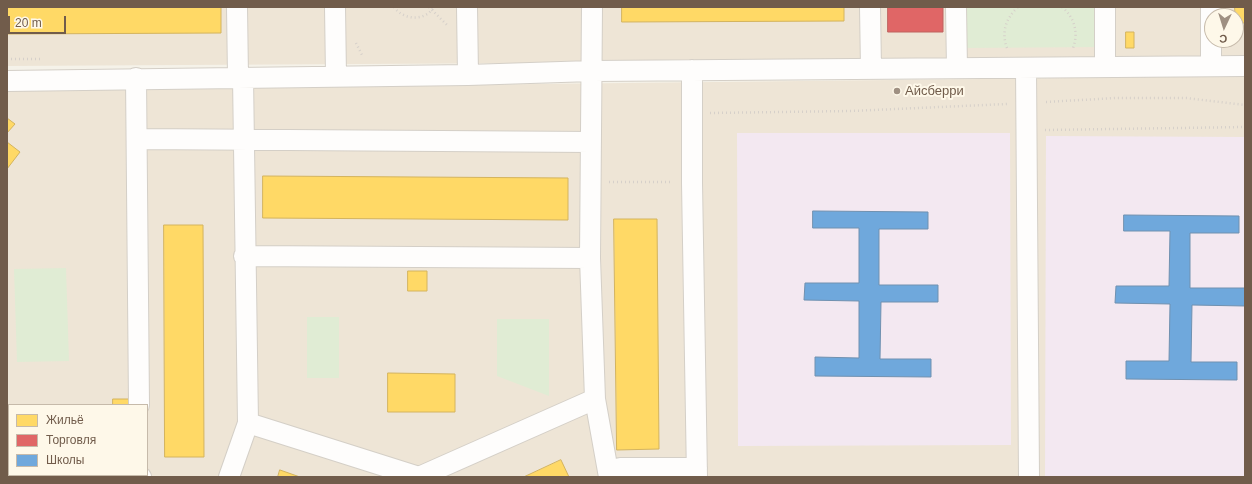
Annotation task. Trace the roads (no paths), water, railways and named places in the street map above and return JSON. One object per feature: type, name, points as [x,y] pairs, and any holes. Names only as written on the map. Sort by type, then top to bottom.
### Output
[{"type":"street","points":[[229,477],[248,423],[243,140],[237,7]]},
{"type":"street","points":[[335,7],[336,76]]},
{"type":"street","points":[[467,7],[468,75]]},
{"type":"street","points":[[592,7],[590,258],[595,399],[614,472],[697,473],[692,183],[692,70]]},
{"type":"street","points":[[870,7],[871,69]]},
{"type":"street","points":[[956,7],[957,68]]},
{"type":"street","points":[[1105,7],[1105,67]]},
{"type":"street","points":[[1211,66],[1212,7]]},
{"type":"street","points":[[7,80],[468,75],[592,71],[1245,66]]},
{"type":"street","points":[[1026,68],[1029,477]]},
{"type":"street","points":[[136,78],[139,404]]},
{"type":"street","points":[[137,139],[591,142]]},
{"type":"street","points":[[244,256],[590,258]]},
{"type":"street","points":[[248,423],[419,476],[595,399]]},
{"type":"place","name":"Айсберри","points":[[897,91]]}]
